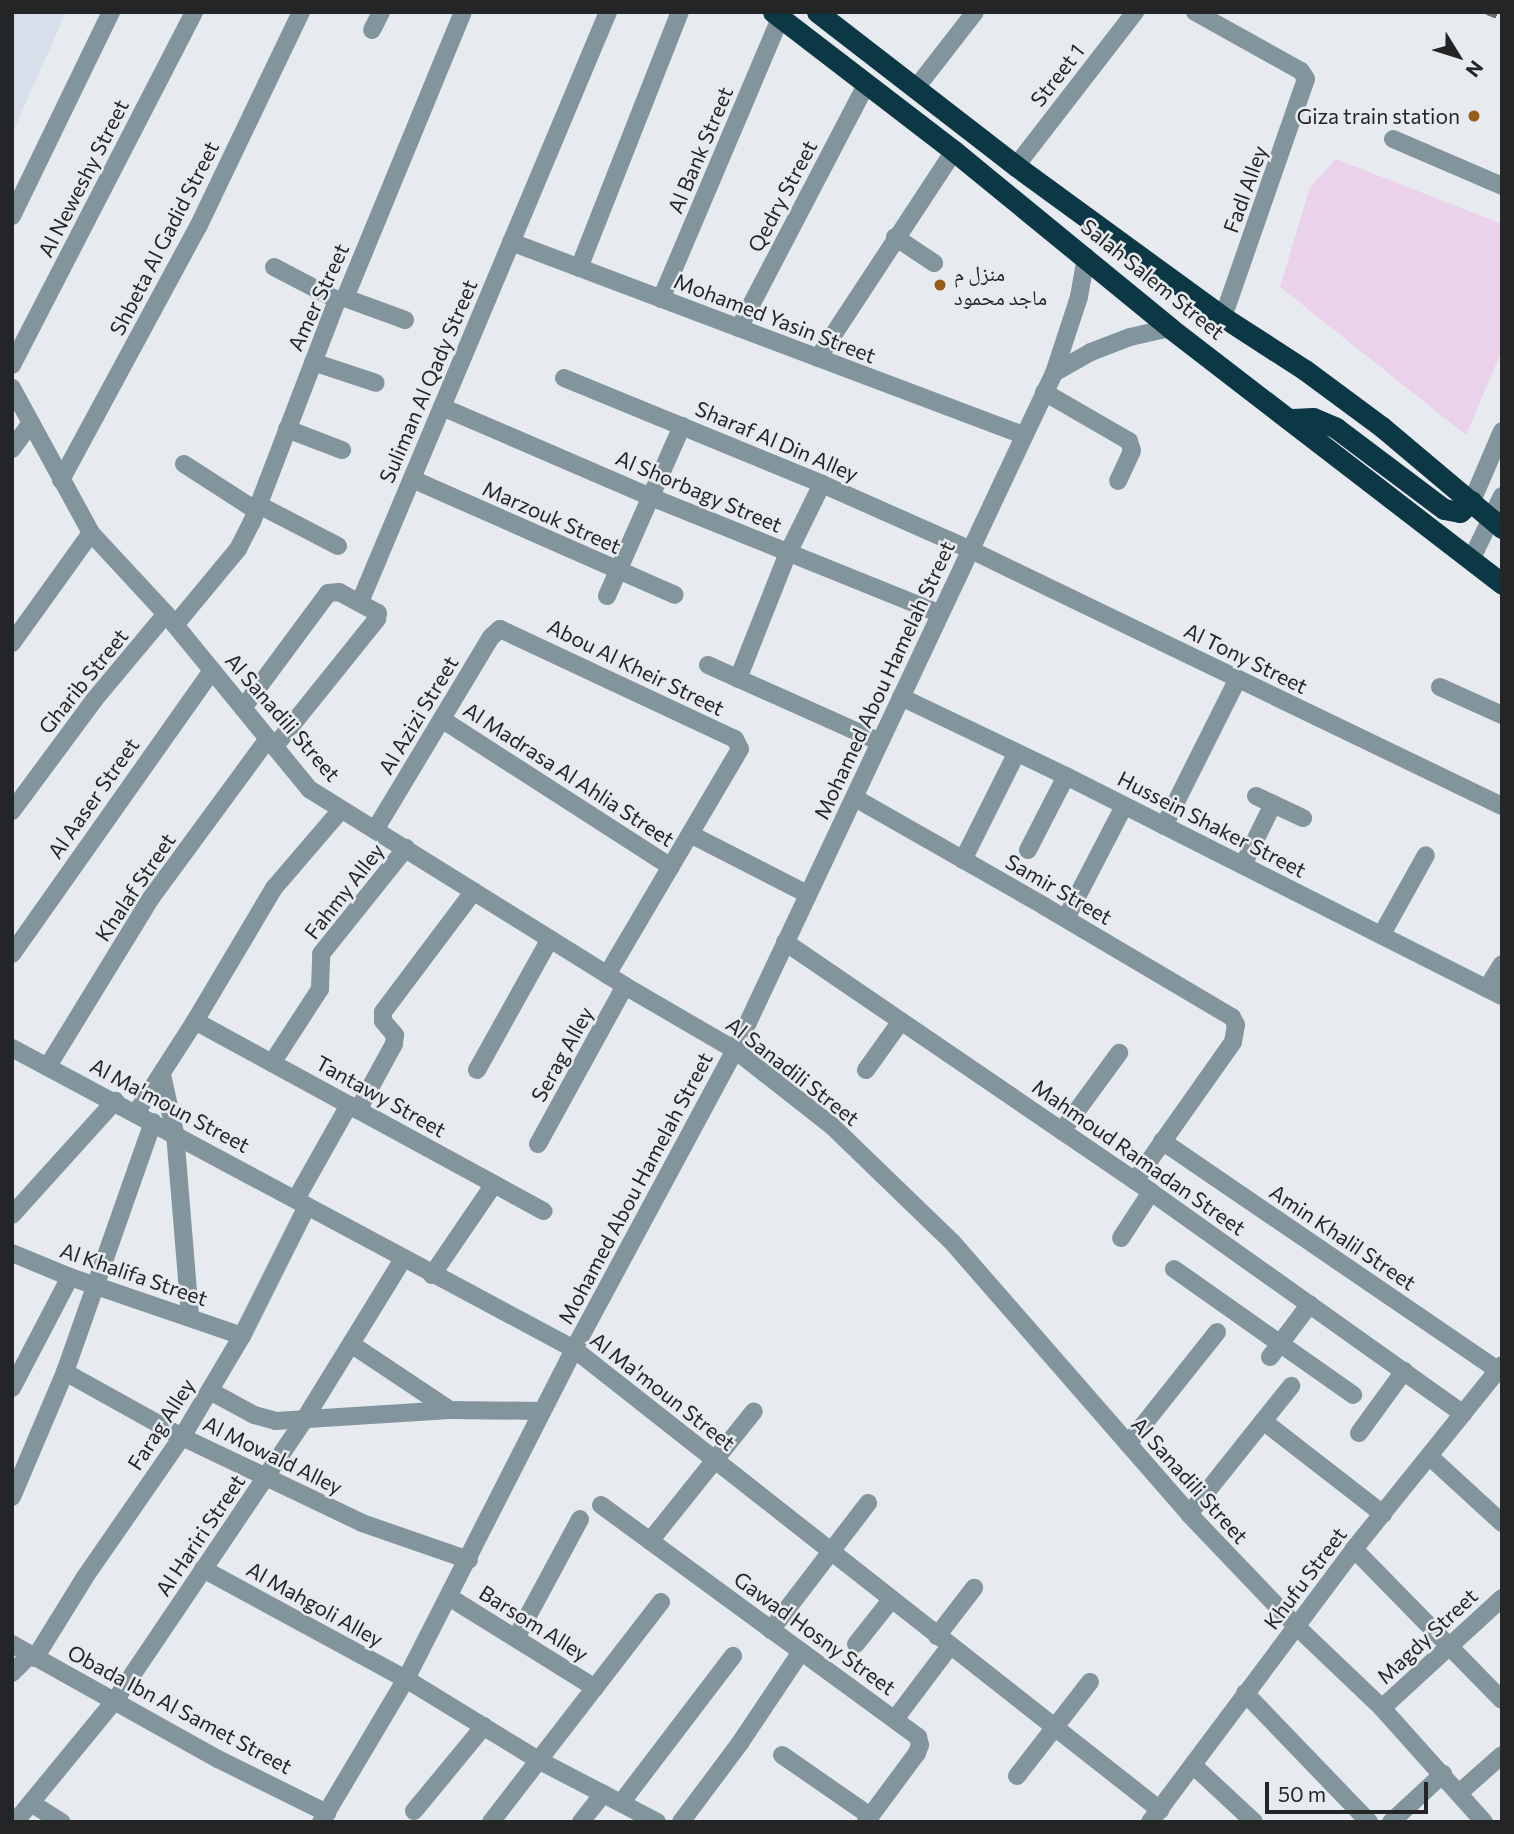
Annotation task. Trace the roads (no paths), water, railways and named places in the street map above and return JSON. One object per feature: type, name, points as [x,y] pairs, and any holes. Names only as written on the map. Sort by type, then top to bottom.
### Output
[{"type":"highway","name":"Salah Salem Street","points":[[777,15],[954,151],[1170,328],[1292,419],[1502,584]]},
{"type":"highway","name":"Salah Salem Street","points":[[827,15],[1016,166],[1223,317],[1305,370],[1382,427],[1497,523]]},
{"type":"highway","points":[[1292,419],[1313,418],[1336,428],[1444,509],[1460,512],[1472,501]]},
{"type":"street","points":[[12,216],[111,12]]},
{"type":"street","name":"Al Neweshy Street","points":[[12,365],[194,12]]},
{"type":"street","name":"Shbeta Al Gadid Street","points":[[61,480],[198,227],[301,12]]},
{"type":"street","points":[[372,30],[381,12]]},
{"type":"street","name":"Amer Street","points":[[171,620],[238,549],[258,508],[313,362],[463,12]]},
{"type":"street","name":"Suliman Al Qady Street","points":[[360,602],[608,12]]},
{"type":"street","points":[[579,268],[680,12]]},
{"type":"street","points":[[916,88],[975,12]]},
{"type":"street","name":"Street 1","points":[[1016,166],[1135,12]]},
{"type":"street","name":"Fadl Alley","points":[[1195,12],[1304,75],[1306,84],[1223,317]]},
{"type":"street","name":"Al Bank Street","points":[[661,299],[777,15]]},
{"type":"street","name":"Qedry Street","points":[[739,328],[866,85]]},
{"type":"street","points":[[1393,139],[1502,186]]},
{"type":"street","points":[[818,358],[954,151]]},
{"type":"street","points":[[895,237],[934,263]]},
{"type":"street","name":"Mohamed Yasin Street","points":[[511,242],[1023,435]]},
{"type":"street","name":"Mohamed Abou Hamelah Street","points":[[324,1817],[406,1679],[469,1560],[573,1349],[735,1050],[1054,373],[1076,310],[1086,257]]},
{"type":"street","points":[[274,267],[341,299],[405,320]]},
{"type":"street","points":[[1054,373],[1104,347],[1130,337],[1170,328]]},
{"type":"street","points":[[313,362],[376,383]]},
{"type":"street","name":"Sharaf Al Din Alley","points":[[564,378],[822,484],[971,550]]},
{"type":"street","name":"Al Sanadili Street","points":[[12,387],[91,533],[171,620],[309,789],[340,811],[406,848],[607,975],[735,1050],[832,1126],[953,1243],[1189,1514],[1296,1626],[1382,1708],[1484,1822]]},
{"type":"street","points":[[1044,393],[1129,441],[1132,451],[1118,481]]},
{"type":"street","name":"Al Shorbagy Street","points":[[442,407],[650,497],[940,614]]},
{"type":"street","points":[[12,449],[31,423]]},
{"type":"street","points":[[607,596],[682,426]]},
{"type":"street","points":[[287,429],[342,450]]},
{"type":"street","points":[[1472,501],[1502,431]]},
{"type":"street","points":[[184,464],[258,508],[338,546]]},
{"type":"street","name":"Marzouk Street","points":[[412,479],[616,572],[675,595]]},
{"type":"street","points":[[738,679],[788,553],[822,484]]},
{"type":"street","points":[[1471,560],[1497,523],[1502,496]]},
{"type":"street","points":[[12,643],[91,533]]},
{"type":"street","name":"Al Tony Street","points":[[971,550],[1502,806]]},
{"type":"street","points":[[243,709],[323,596],[339,592],[360,602]]},
{"type":"street","name":"Khalaf Street","points":[[48,1066],[151,898],[271,743],[377,619],[378,613],[360,602]]},
{"type":"street","name":"Gharib Street","points":[[12,811],[94,700],[171,620]]},
{"type":"street","name":"Al Azizi Street","points":[[375,830],[491,637],[495,632],[506,630]]},
{"type":"street","name":"Abou Al Kheir Street","points":[[506,630],[735,739],[740,749],[690,834]]},
{"type":"street","points":[[708,665],[880,742]]},
{"type":"street","name":"Al Aaser Street","points":[[12,954],[212,670]]},
{"type":"street","points":[[1164,826],[1237,680]]},
{"type":"street","points":[[1440,687],[1502,715]]},
{"type":"street","name":"Hussein Shaker Street","points":[[901,697],[1066,776],[1494,992]]},
{"type":"street","name":"Al Madrasa Al Ahlia Street","points":[[443,720],[671,867]]},
{"type":"street","points":[[963,860],[1016,754]]},
{"type":"street","points":[[1028,850],[1066,776]]},
{"type":"street","points":[[1256,796],[1303,818]]},
{"type":"street","name":"Samir Street","points":[[855,799],[1066,918],[1224,1012],[1236,1025],[1233,1042],[1162,1141]]},
{"type":"street","points":[[1243,865],[1273,804]]},
{"type":"street","points":[[1066,918],[1124,806]]},
{"type":"street","points":[[136,1113],[162,1075],[274,888],[340,811]]},
{"type":"street","points":[[607,975],[690,834],[807,894]]},
{"type":"street","name":"Fahmy Alley","points":[[272,1063],[320,989],[321,954],[406,848]]},
{"type":"street","points":[[1382,934],[1426,855]]},
{"type":"street","name":"Farag Alley","points":[[12,1673],[33,1656],[182,1437],[210,1391],[242,1336],[302,1203],[354,1107],[394,1044],[395,1035],[383,1021],[383,1012],[474,891]]},
{"type":"street","points":[[477,1070],[550,939]]},
{"type":"street","name":"Mahmoud Ramadan Street","points":[[785,942],[1152,1192],[1463,1414]]},
{"type":"street","points":[[1494,992],[1502,964]]},
{"type":"street","name":"Serag Alley","points":[[538,1144],[625,986]]},
{"type":"street","name":"Tantawy Street","points":[[195,1021],[544,1211]]},
{"type":"street","points":[[866,1070],[901,1021]]},
{"type":"street","name":"Al Ma'moun Street","points":[[12,1048],[175,1133],[432,1275],[573,1349],[1055,1728],[1155,1816]]},
{"type":"street","points":[[1062,1131],[1119,1053]]},
{"type":"street","points":[[162,1075],[175,1133],[190,1317]]},
{"type":"street","points":[[12,1215],[115,1101]]},
{"type":"street","points":[[12,1497],[65,1372],[153,1122]]},
{"type":"street","points":[[1135,1181],[1162,1141]]},
{"type":"street","name":"Amin Khalil Street","points":[[1162,1141],[1499,1372]]},
{"type":"street","points":[[432,1275],[494,1184]]},
{"type":"street","points":[[12,1188],[28,1199]]},
{"type":"street","points":[[1121,1238],[1152,1192]]},
{"type":"street","name":"Al Khalifa Street","points":[[12,1253],[70,1277],[242,1336]]},
{"type":"street","name":"Al Hariri Street","points":[[15,1822],[116,1699],[304,1420],[403,1259]]},
{"type":"street","points":[[1174,1269],[1275,1351],[1353,1395]]},
{"type":"street","points":[[12,1388],[70,1277]]},
{"type":"street","points":[[1275,1351],[1310,1304]]},
{"type":"street","points":[[1128,1444],[1217,1332]]},
{"type":"street","points":[[351,1344],[450,1410]]},
{"type":"street","points":[[1359,1433],[1404,1371]]},
{"type":"street","name":"Al Mowald Alley","points":[[65,1372],[182,1437],[268,1475],[362,1523],[469,1560]]},
{"type":"street","name":"Khufu Street","points":[[1155,1816],[1354,1549],[1499,1372]]},
{"type":"street","points":[[1189,1514],[1291,1386]]},
{"type":"street","points":[[210,1391],[254,1415],[276,1421],[450,1410],[541,1411]]},
{"type":"street","points":[[650,1541],[754,1411]]},
{"type":"street","points":[[1263,1421],[1382,1514]]},
{"type":"street","points":[[1429,1456],[1502,1523]]},
{"type":"street","points":[[771,1630],[868,1503]]},
{"type":"street","name":"Gawad Hosny Street","points":[[601,1505],[918,1737],[920,1745],[868,1819]]},
{"type":"street","points":[[516,1638],[580,1519]]},
{"type":"street","points":[[1354,1549],[1502,1700]]},
{"type":"street","name":"Al Mahgoli Alley","points":[[203,1569],[406,1679],[540,1760],[657,1822]]},
{"type":"street","points":[[895,1719],[974,1588]]},
{"type":"street","name":"Barsom Alley","points":[[449,1597],[595,1688]]},
{"type":"street","name":"Magdy Street","points":[[1382,1708],[1502,1598]]},
{"type":"street","points":[[856,1644],[891,1600]]},
{"type":"street","points":[[491,1822],[661,1602]]},
{"type":"street","name":"Obada Ibn Al Samet Street","points":[[12,1644],[116,1699],[324,1817]]},
{"type":"street","points":[[681,1822],[740,1743],[801,1652]]},
{"type":"street","points":[[621,1803],[733,1656]]},
{"type":"street","points":[[1017,1776],[1090,1682]]},
{"type":"street","points":[[1245,1693],[1363,1820]]},
{"type":"street","points":[[414,1811],[484,1726]]},
{"type":"street","points":[[782,1755],[868,1819]]},
{"type":"street","points":[[1459,1793],[1502,1755]]},
{"type":"street","points":[[1194,1766],[1246,1819]]},
{"type":"street","points":[[1391,1822],[1443,1774]]},
{"type":"street","points":[[581,1822],[603,1794]]},
{"type":"street","points":[[31,1803],[62,1822]]},
{"type":"railway","points":[[1487,12],[1502,18]]},
{"type":"place","name":"Giza train station","points":[[1474,116]]},
{"type":"place","name":"منزل م ماجد محمود","points":[[940,285]]}]
